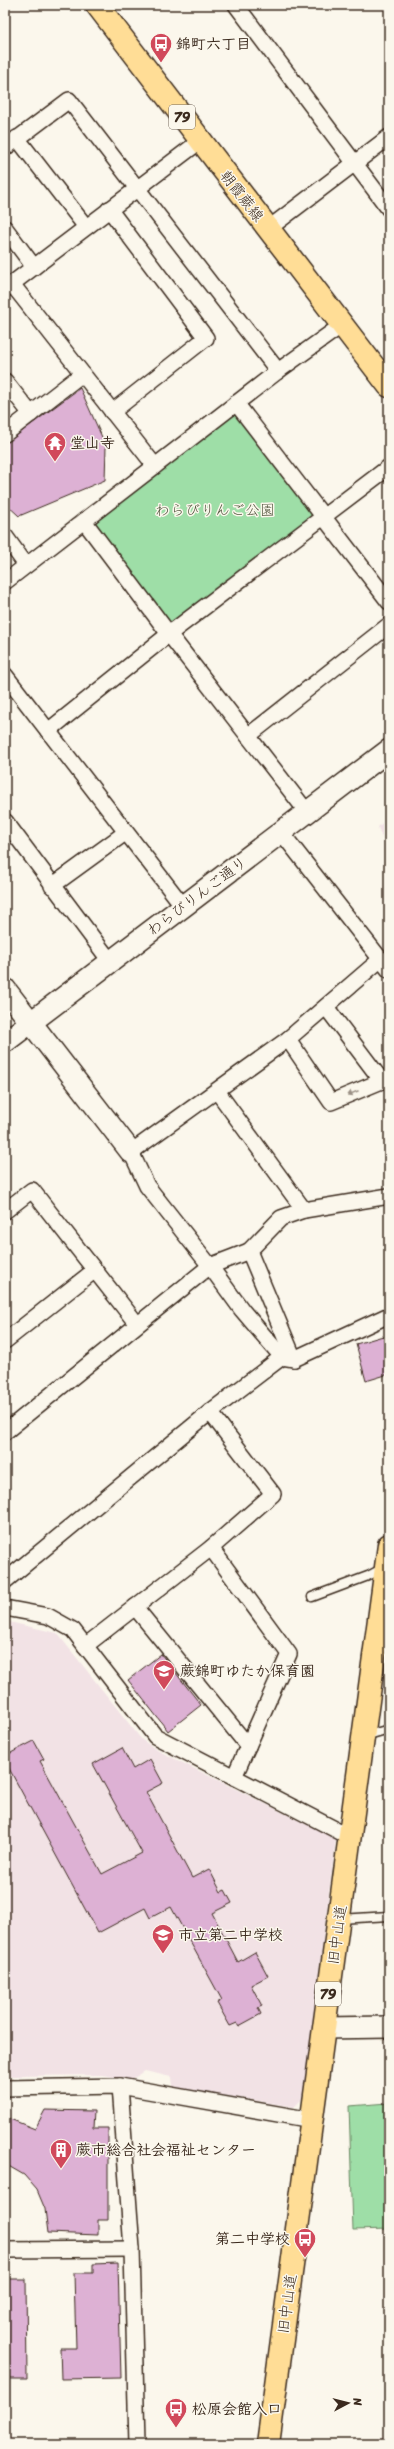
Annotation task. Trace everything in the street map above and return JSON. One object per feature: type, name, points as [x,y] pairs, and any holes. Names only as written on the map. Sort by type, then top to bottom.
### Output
[{"type":"main road","name":"朝霞蕨線","points":[[97,5],[389,386]]},
{"type":"main road","name":"旧中山道","points":[[268,2444],[388,1565],[389,1545]]},
{"type":"street","points":[[236,5],[388,206]]},
{"type":"street","points":[[5,148],[69,100],[278,371]]},
{"type":"street","points":[[268,229],[389,137]]},
{"type":"street","points":[[17,138],[86,227]]},
{"type":"street","points":[[155,466],[82,374],[8,287],[200,141]]},
{"type":"street","points":[[109,209],[206,338],[112,412]]},
{"type":"street","points":[[5,228],[34,267]]},
{"type":"street","points":[[5,582],[236,403],[342,325]]},
{"type":"street","points":[[5,434],[82,374]]},
{"type":"street","points":[[5,381],[31,414]]},
{"type":"street","points":[[236,403],[389,602]]},
{"type":"street","points":[[48,731],[169,634],[389,467]]},
{"type":"street","points":[[84,521],[169,634],[308,812]]},
{"type":"street","points":[[5,536],[26,565]]},
{"type":"street","points":[[248,736],[389,625]]},
{"type":"street","points":[[5,675],[125,833],[183,906]]},
{"type":"street","name":"わらびりんご通り","points":[[5,1042],[389,750]]},
{"type":"street","points":[[5,821],[52,886],[110,961]]},
{"type":"street","points":[[131,1152],[288,1039],[326,1007],[385,965],[281,832]]},
{"type":"street","points":[[52,886],[125,833]]},
{"type":"street","points":[[5,989],[131,1152],[147,1186],[210,1266],[242,1310],[288,1358]]},
{"type":"street","points":[[288,1039],[332,1102],[386,1080],[326,1007]]},
{"type":"street","points":[[217,1091],[304,1210]]},
{"type":"street","points":[[5,1211],[32,1190],[137,1324]]},
{"type":"street","points":[[5,1432],[210,1266],[249,1251],[281,1218],[304,1210],[389,1196]]},
{"type":"street","points":[[249,1251],[288,1358]]},
{"type":"street","points":[[5,1341],[95,1270]]},
{"type":"street","points":[[5,1581],[210,1412],[288,1358],[389,1315]]},
{"type":"street","points":[[85,1646],[211,1548],[273,1494],[210,1412]]},
{"type":"street","points":[[211,1548],[289,1654],[234,1777]]},
{"type":"street","points":[[135,1607],[248,1746]]},
{"type":"street","points":[[5,1608],[48,1616],[73,1630],[156,1736],[350,1837]]},
{"type":"street","points":[[324,2028],[389,2027]]},
{"type":"street","points":[[5,2088],[120,2086],[312,2120]]},
{"type":"street","points":[[120,2086],[132,2249],[137,2444]]},
{"type":"street","points":[[5,2250],[132,2249]]},
{"type":"lane","points":[[312,1596],[368,1576],[388,1565]]},
{"type":"lane","points":[[364,1736],[389,1729]]},
{"type":"lane","points":[[339,1919],[389,1916]]},
{"type":"shaded area","points":[[389,817],[389,856],[378,827]]},
{"type":"shaded area","name":"市立第二中学校","points":[[5,1621],[57,1633],[142,1740],[159,1751],[336,1839],[303,2098],[294,2107],[172,2087],[171,2077],[145,2071],[131,2080],[103,2075],[5,2076]]},
{"type":"green space","name":"わらびりんご公園","points":[[236,403],[324,516],[169,634],[84,521]]},
{"type":"green space","points":[[389,2103],[389,2229],[353,2230],[349,2106]]},
{"type":"building","name":"堂山寺","points":[[80,388],[106,446],[105,480],[19,516],[5,503],[5,444]]},
{"type":"building","points":[[383,1336],[389,1359],[389,1374],[366,1381],[356,1344]]},
{"type":"building","points":[[161,1654],[201,1705],[168,1731],[128,1680]]},
{"type":"building","points":[[34,1741],[44,1759],[40,1761],[102,1874],[142,1853],[93,1764],[122,1748],[133,1769],[150,1759],[163,1783],[146,1792],[192,1878],[209,1869],[221,1892],[225,1890],[232,1903],[212,1913],[238,1962],[255,1952],[268,1976],[251,1985],[262,2006],[258,2008],[261,2014],[239,2026],[237,2023],[230,2026],[217,2003],[222,2000],[171,1907],[150,1918],[145,1908],[98,1933],[5,1761],[5,1756]]},
{"type":"building","name":"蕨市総合社会福祉センター","points":[[45,2110],[94,2111],[93,2128],[108,2128],[108,2220],[98,2220],[98,2235],[48,2233],[45,2209],[37,2190],[24,2175],[5,2164],[5,2117],[35,2129]]},
{"type":"building","points":[[118,2263],[121,2378],[61,2379],[60,2348],[76,2348],[74,2273],[93,2273],[93,2264]]},
{"type":"building","points":[[5,2279],[26,2279],[27,2379],[5,2379]]},
{"type":"place","name":"錦町六丁目","points":[[161,64]]},
{"type":"place","name":"堂山寺","points":[[55,462]]},
{"type":"place","name":"蕨錦町ゆたか保育園","points":[[164,1690]]},
{"type":"place","name":"市立第二中学校","points":[[163,1954]]},
{"type":"place","name":"蕨市総合社会福祉センター","points":[[61,2170]]},
{"type":"place","name":"第二中学校","points":[[305,2258]]},
{"type":"place","name":"松原会館入口","points":[[176,2428]]}]
